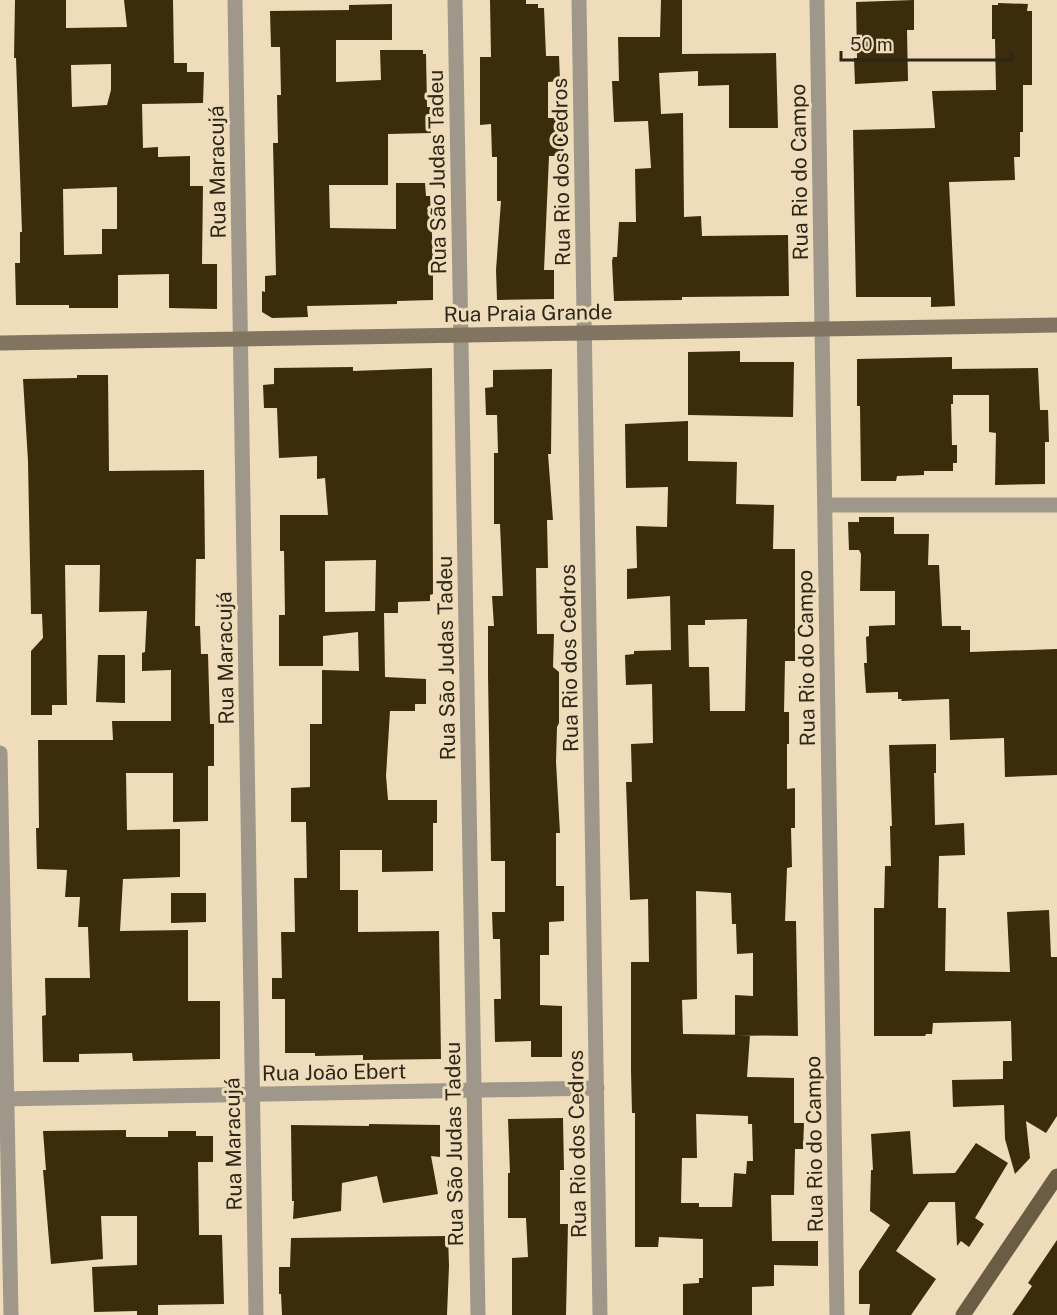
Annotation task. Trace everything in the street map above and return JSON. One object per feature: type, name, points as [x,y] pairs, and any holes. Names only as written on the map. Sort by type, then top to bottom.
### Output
[{"type":"main road","points":[[963,1315],[1057,1176]]},
{"type":"street","name":"Rua Maracujá","points":[[235,0],[256,1315]]},
{"type":"street","name":"Rua São Judas Tadeu","points":[[455,0],[478,1315]]},
{"type":"street","name":"Rua Rio dos Cedros","points":[[579,0],[600,1315]]},
{"type":"street","name":"Rua Rio do Campo","points":[[817,0],[837,1315]]},
{"type":"street","name":"Rua Praia Grande","points":[[0,343],[1057,325]]},
{"type":"street","points":[[825,505],[1057,505]]},
{"type":"street","points":[[0,753],[4,1099],[11,1315]]},
{"type":"street","name":"Rua João Ebert","points":[[4,1099],[597,1089]]},
{"type":"building","points":[[15,0],[66,0],[66,28],[127,27],[124,0],[173,0],[174,63],[187,63],[187,72],[204,72],[203,103],[142,104],[143,148],[158,147],[158,157],[190,156],[190,186],[203,186],[202,264],[217,264],[217,309],[169,308],[169,274],[118,275],[118,308],[16,305],[15,263],[20,263],[20,232],[22,232],[16,58],[14,58]],"holes":[[[111,64],[111,90],[107,105],[72,107],[71,65]],[[117,187],[117,229],[102,229],[102,254],[64,255],[63,189]]]},
{"type":"building","points":[[490,0],[526,0],[526,4],[538,4],[538,8],[544,8],[546,56],[559,56],[560,81],[548,82],[548,118],[562,118],[564,156],[549,156],[544,270],[554,270],[554,299],[497,300],[496,270],[501,201],[497,201],[497,157],[492,157],[491,124],[480,125],[480,57],[491,57]]},
{"type":"building","points":[[661,0],[682,0],[682,54],[776,53],[778,128],[729,128],[729,85],[698,86],[698,71],[659,73],[661,114],[683,113],[684,217],[701,216],[702,236],[788,235],[789,296],[682,297],[682,300],[614,301],[612,261],[613,257],[617,257],[619,222],[636,222],[635,169],[651,168],[648,121],[614,122],[612,81],[619,81],[618,37],[660,37]]},
{"type":"building","points":[[914,0],[914,30],[907,30],[908,81],[855,84],[856,2]]},
{"type":"building","points":[[998,3],[1028,4],[1027,11],[1032,11],[1032,85],[1023,85],[1023,132],[1020,132],[1020,157],[1014,157],[1015,180],[949,182],[955,306],[931,307],[931,297],[856,297],[853,130],[935,128],[932,91],[996,90],[992,5],[998,5]]},
{"type":"building","points":[[392,4],[392,40],[336,40],[336,82],[381,80],[380,50],[423,50],[423,54],[426,54],[427,107],[430,107],[431,133],[388,134],[388,185],[329,185],[330,228],[396,229],[396,183],[425,183],[426,196],[430,196],[433,255],[441,255],[441,274],[433,274],[433,300],[397,301],[397,304],[307,306],[308,317],[272,318],[262,312],[262,291],[265,292],[265,276],[276,275],[273,143],[278,143],[277,95],[281,95],[280,47],[271,47],[270,11],[349,10],[349,5]]},
{"type":"building","points":[[740,351],[740,362],[794,362],[793,417],[688,415],[688,352]]},
{"type":"building","points":[[952,357],[952,369],[1038,368],[1040,410],[1048,410],[1049,442],[1045,442],[1045,484],[995,485],[996,433],[989,432],[989,395],[953,395],[953,404],[951,404],[952,445],[957,445],[957,463],[953,463],[953,471],[924,471],[924,475],[897,476],[896,481],[861,481],[857,359]]},
{"type":"building","points":[[353,367],[353,371],[432,368],[433,594],[430,595],[430,601],[398,602],[398,613],[384,613],[385,677],[426,679],[426,704],[415,704],[415,711],[390,711],[386,776],[388,800],[437,800],[437,823],[433,823],[433,871],[382,872],[382,850],[340,850],[340,890],[358,890],[358,932],[439,931],[441,1059],[363,1060],[363,1055],[315,1056],[315,1053],[285,1053],[285,999],[272,999],[272,978],[282,978],[281,932],[295,932],[294,878],[307,878],[306,822],[291,822],[291,788],[310,787],[310,724],[322,724],[322,670],[359,671],[358,632],[323,636],[323,666],[279,666],[279,615],[285,615],[284,551],[280,551],[280,515],[328,515],[325,478],[317,479],[317,456],[279,458],[277,408],[264,408],[263,385],[274,384],[274,368]],"holes":[[[376,560],[375,611],[325,612],[325,561]]]},
{"type":"building","points":[[552,369],[551,454],[548,454],[553,520],[547,520],[548,568],[536,568],[537,634],[554,634],[553,667],[559,672],[556,762],[560,833],[556,833],[556,886],[564,886],[564,921],[549,922],[549,955],[540,955],[540,1005],[562,1006],[562,1057],[531,1057],[531,1041],[495,1042],[494,999],[501,999],[500,939],[493,939],[492,912],[505,912],[505,861],[491,861],[488,626],[494,626],[492,596],[503,596],[500,524],[494,524],[494,453],[498,453],[497,415],[486,415],[485,388],[493,387],[493,370]]},
{"type":"building","points":[[77,375],[108,375],[109,471],[204,470],[205,559],[196,559],[195,626],[200,626],[201,654],[208,654],[210,724],[214,724],[214,766],[208,766],[208,821],[173,822],[173,773],[126,773],[127,830],[180,829],[180,877],[123,879],[120,931],[188,930],[188,1001],[220,1001],[220,1059],[133,1061],[132,1053],[79,1054],[79,1062],[43,1062],[42,1016],[46,1015],[45,978],[90,978],[88,927],[78,927],[80,897],[65,897],[67,870],[37,869],[38,740],[113,740],[112,721],[171,721],[171,670],[142,671],[147,611],[99,612],[100,565],[65,565],[67,705],[52,705],[52,715],[31,715],[31,651],[43,638],[42,614],[31,614],[28,461],[23,379],[77,378]]},
{"type":"building","points":[[688,421],[688,461],[737,462],[736,504],[774,505],[773,549],[795,549],[795,661],[785,661],[784,712],[789,712],[787,789],[795,788],[795,828],[791,828],[792,867],[787,868],[785,921],[796,921],[798,1036],[750,1035],[747,1077],[794,1078],[794,1123],[804,1123],[803,1149],[795,1149],[794,1195],[771,1195],[772,1241],[818,1241],[818,1266],[774,1265],[774,1286],[752,1287],[752,1315],[683,1315],[683,1284],[699,1283],[699,1278],[703,1278],[703,1239],[659,1237],[658,1247],[635,1247],[635,1113],[632,1113],[631,962],[649,962],[648,899],[630,900],[626,782],[632,782],[631,744],[653,743],[652,684],[626,685],[625,655],[634,654],[634,651],[671,650],[670,596],[627,599],[627,569],[637,568],[636,526],[667,527],[668,487],[626,488],[625,424]],"holes":[[[747,619],[745,711],[710,711],[709,667],[689,667],[688,625],[705,625],[705,620]],[[696,891],[731,893],[732,924],[736,924],[737,954],[753,953],[753,996],[735,995],[735,1035],[683,1034],[682,1000],[697,999]],[[696,1114],[748,1116],[748,1124],[752,1124],[753,1161],[747,1161],[746,1174],[734,1173],[732,1207],[699,1207],[699,1203],[681,1203],[682,1158],[697,1158]]]},
{"type":"building","points":[[859,517],[894,517],[894,534],[929,534],[928,565],[939,565],[942,626],[961,626],[961,630],[970,630],[970,652],[1057,649],[1057,775],[1005,777],[1004,738],[950,740],[949,699],[901,701],[902,699],[898,699],[898,692],[866,693],[864,663],[867,663],[866,637],[869,636],[869,626],[895,625],[895,591],[860,591],[861,554],[859,550],[849,550],[848,522],[859,522]]},
{"type":"building","points":[[98,655],[125,655],[125,703],[96,702]]},
{"type":"building","points":[[936,744],[935,825],[964,823],[965,855],[939,856],[938,908],[946,908],[945,971],[1010,972],[1007,912],[1049,910],[1051,957],[1057,957],[1057,1116],[1046,1133],[1026,1121],[1030,1158],[1015,1174],[1005,1139],[1004,1105],[953,1107],[952,1080],[1003,1079],[1003,1061],[1012,1061],[1011,1021],[933,1023],[932,1034],[925,1036],[874,1036],[874,908],[884,908],[885,866],[891,866],[889,745]]},
{"type":"building","points":[[171,893],[206,893],[206,922],[171,923]]},
{"type":"building","points":[[563,1118],[564,1170],[560,1170],[560,1224],[568,1224],[566,1315],[512,1315],[512,1258],[528,1257],[526,1218],[508,1218],[508,1173],[510,1173],[508,1119]]},
{"type":"building","points":[[369,1124],[440,1125],[440,1157],[431,1156],[438,1194],[383,1203],[377,1176],[342,1183],[341,1211],[293,1219],[291,1125],[369,1126]]},
{"type":"building","points":[[126,1130],[126,1137],[168,1137],[168,1131],[196,1131],[196,1136],[213,1136],[213,1162],[198,1162],[199,1235],[222,1235],[224,1304],[158,1305],[158,1315],[137,1315],[137,1311],[94,1312],[92,1267],[137,1265],[137,1216],[101,1216],[103,1259],[51,1264],[43,1170],[46,1170],[43,1131]]},
{"type":"building","points":[[910,1131],[913,1174],[955,1173],[976,1143],[1008,1163],[975,1218],[984,1224],[969,1247],[961,1241],[957,1246],[955,1202],[929,1202],[896,1251],[936,1279],[911,1315],[869,1315],[870,1304],[859,1304],[859,1271],[890,1225],[870,1211],[871,1170],[873,1170],[871,1134]]},
{"type":"building","points":[[448,1236],[447,1315],[282,1315],[279,1267],[290,1267],[291,1238]]},
{"type":"building","points":[[1057,1240],[1057,1315],[1012,1315],[1032,1286],[1028,1283]]}]
